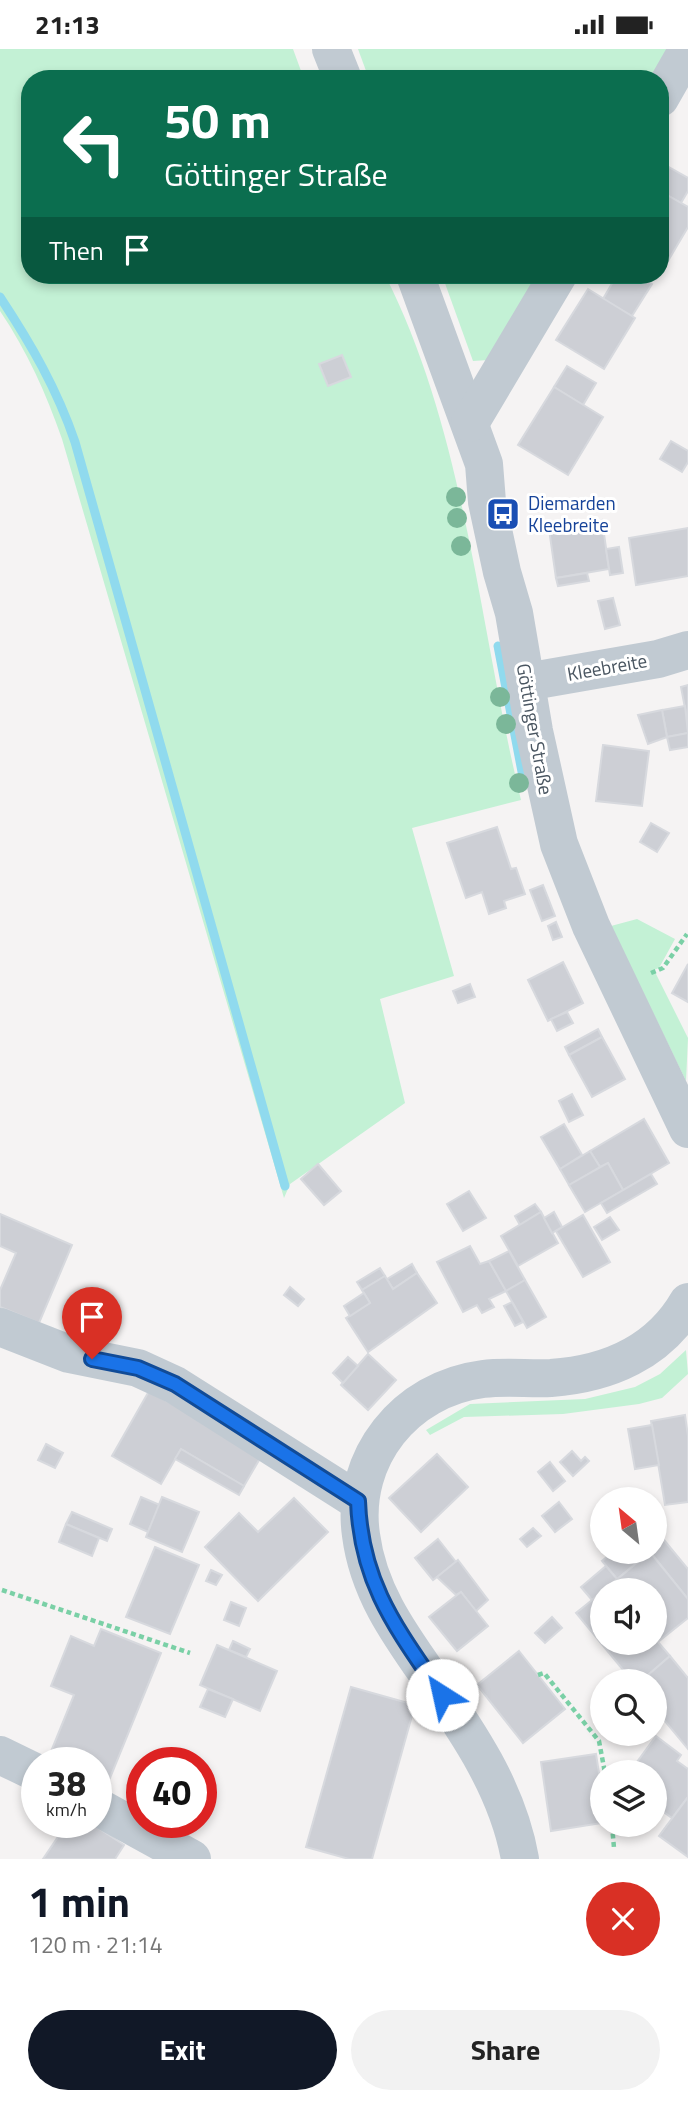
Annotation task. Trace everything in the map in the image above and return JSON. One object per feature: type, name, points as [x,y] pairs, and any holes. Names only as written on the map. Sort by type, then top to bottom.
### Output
[{"type":"street","points":[[331,49],[339,70]]},
{"type":"street","points":[[669,82],[688,49]]},
{"type":"street","name":"Göttinger Straße","points":[[418,284],[484,464],[487,502],[514,613],[545,790],[575,890],[688,1129]]},
{"type":"street","points":[[470,423],[553,284]]},
{"type":"street","name":"Kleebreite","points":[[526,681],[659,659],[688,650]]},
{"type":"street","points":[[520,1859],[513,1828],[488,1767],[401,1637],[373,1584],[361,1537],[358,1501],[363,1475],[374,1451],[409,1411],[432,1395],[484,1378],[552,1378],[625,1361],[649,1348],[667,1332],[688,1302]]},
{"type":"street","points":[[0,1327],[69,1354],[138,1368],[175,1384],[358,1501]]},
{"type":"street","points":[[0,1755],[21,1765]]},
{"type":"street","points":[[112,1815],[192,1859]]},
{"type":"path","points":[[663,968],[687,934]]},
{"type":"path","points":[[2,1590],[190,1653]]},
{"type":"path","points":[[538,1675],[544,1672],[599,1741],[603,1760]]},
{"type":"path","points":[[613,1837],[614,1848]]},
{"type":"green space","points":[[0,49],[293,49],[301,70],[21,70],[21,284],[389,284],[412,336],[435,400],[453,466],[521,800],[412,828],[454,976],[380,999],[405,1103],[290,1184],[284,1198],[62,439],[35,373],[0,311]]},
{"type":"green space","points":[[358,49],[668,49],[656,70],[366,70]]},
{"type":"green space","points":[[445,284],[534,284],[489,360],[473,361]]},
{"type":"green space","points":[[637,919],[675,939],[659,968],[654,970],[688,1038],[686,1081],[611,926]]},
{"type":"green space","points":[[686,1350],[688,1374],[662,1398],[639,1404],[563,1414],[464,1417],[430,1435],[426,1430],[470,1404],[585,1399],[635,1387],[660,1374]]},
{"type":"building","points":[[669,167],[688,178],[688,191],[681,203],[669,196]]},
{"type":"building","points":[[669,196],[688,207],[688,227],[669,259]]},
{"type":"building","points":[[612,284],[652,284],[632,316],[603,299]]},
{"type":"building","points":[[588,289],[635,318],[604,369],[556,340]]},
{"type":"building","points":[[342,355],[351,377],[328,386],[319,364]]},
{"type":"building","points":[[567,366],[596,383],[583,405],[554,387]]},
{"type":"building","points":[[554,387],[603,417],[568,475],[518,445]]},
{"type":"building","points":[[671,441],[688,451],[688,462],[682,472],[660,459]]},
{"type":"building","points":[[602,520],[609,569],[556,578],[549,529]]},
{"type":"building","points":[[688,528],[688,576],[636,585],[629,538]]},
{"type":"building","points":[[619,547],[623,573],[610,575],[606,549]]},
{"type":"building","points":[[587,573],[589,581],[558,586],[556,578]]},
{"type":"building","points":[[613,598],[620,625],[605,629],[598,601]]},
{"type":"building","points":[[688,685],[688,724],[681,687]]},
{"type":"building","points":[[685,706],[688,733],[667,737],[662,710]]},
{"type":"building","points":[[662,710],[667,737],[648,744],[638,715]]},
{"type":"building","points":[[688,733],[688,747],[670,750],[667,737]]},
{"type":"building","points":[[603,745],[649,751],[642,806],[596,801]]},
{"type":"building","points":[[651,823],[669,833],[657,852],[640,842]]},
{"type":"building","points":[[497,827],[511,869],[516,868],[525,894],[504,901],[506,908],[489,914],[482,892],[466,898],[447,843]]},
{"type":"building","points":[[543,885],[555,916],[542,921],[530,890]]},
{"type":"building","points":[[556,922],[562,937],[553,940],[548,926]]},
{"type":"building","points":[[563,962],[583,1003],[548,1021],[528,980]]},
{"type":"building","points":[[688,964],[688,1002],[672,993]]},
{"type":"building","points":[[470,984],[475,997],[458,1003],[453,991]]},
{"type":"building","points":[[567,1012],[573,1023],[557,1031],[551,1019]]},
{"type":"building","points":[[598,1029],[602,1037],[569,1055],[565,1047]]},
{"type":"building","points":[[602,1037],[625,1079],[592,1097],[569,1055]]},
{"type":"building","points":[[572,1094],[583,1115],[569,1122],[559,1101]]},
{"type":"building","points":[[644,1119],[669,1163],[623,1190],[608,1163],[600,1167],[590,1151]]},
{"type":"building","points":[[564,1124],[582,1155],[560,1169],[541,1137]]},
{"type":"building","points":[[590,1151],[600,1167],[569,1185],[560,1169]]},
{"type":"building","points":[[608,1163],[623,1190],[585,1212],[569,1185]]},
{"type":"building","points":[[318,1164],[341,1191],[324,1205],[301,1179]]},
{"type":"building","points":[[651,1174],[657,1184],[607,1213],[601,1203]]},
{"type":"building","points":[[469,1191],[486,1218],[463,1231],[447,1204]]},
{"type":"building","points":[[535,1204],[541,1212],[520,1225],[515,1216]]},
{"type":"building","points":[[541,1212],[558,1243],[518,1266],[501,1236]]},
{"type":"building","points":[[554,1212],[562,1227],[552,1233],[544,1218]]},
{"type":"building","points":[[0,1214],[72,1245],[39,1323],[0,1307],[0,1290],[16,1253],[0,1246]]},
{"type":"building","points":[[583,1215],[610,1262],[583,1277],[556,1231]]},
{"type":"building","points":[[610,1217],[619,1230],[602,1240],[594,1227]]},
{"type":"building","points":[[470,1246],[480,1264],[489,1261],[506,1291],[489,1299],[494,1307],[482,1313],[477,1305],[463,1312],[437,1262]]},
{"type":"building","points":[[509,1251],[525,1280],[506,1291],[489,1261]]},
{"type":"building","points":[[412,1264],[417,1273],[393,1289],[387,1279]]},
{"type":"building","points":[[380,1268],[385,1276],[362,1290],[357,1282]]},
{"type":"building","points":[[417,1273],[437,1303],[368,1352],[346,1318],[370,1303],[362,1290],[385,1276],[393,1289]]},
{"type":"building","points":[[525,1280],[546,1317],[527,1328],[506,1291]]},
{"type":"building","points":[[290,1287],[304,1299],[298,1306],[284,1295]]},
{"type":"building","points":[[364,1293],[370,1303],[350,1316],[344,1306]]},
{"type":"building","points":[[512,1302],[523,1322],[515,1326],[504,1306]]},
{"type":"building","points":[[368,1354],[396,1380],[368,1410],[341,1385]]},
{"type":"building","points":[[348,1357],[358,1366],[343,1383],[333,1373]]},
{"type":"building","points":[[149,1391],[262,1455],[244,1486],[181,1449],[161,1484],[112,1456]]},
{"type":"building","points":[[685,1415],[688,1436],[688,1502],[667,1505],[667,1487],[662,1487],[651,1421]]},
{"type":"building","points":[[652,1425],[659,1465],[635,1469],[628,1429]]},
{"type":"building","points":[[46,1444],[63,1453],[55,1468],[38,1460]]},
{"type":"building","points":[[181,1449],[244,1486],[239,1495],[175,1459]]},
{"type":"building","points":[[572,1451],[581,1461],[585,1457],[589,1461],[573,1476],[560,1462]]},
{"type":"building","points":[[437,1454],[468,1487],[421,1532],[389,1498]]},
{"type":"building","points":[[550,1462],[565,1481],[553,1491],[538,1472]]},
{"type":"building","points":[[141,1497],[160,1505],[148,1532],[130,1524]]},
{"type":"building","points":[[162,1497],[199,1512],[182,1552],[146,1537]]},
{"type":"building","points":[[294,1498],[328,1532],[258,1601],[205,1547],[239,1513],[258,1532]]},
{"type":"building","points":[[559,1502],[572,1519],[555,1532],[542,1516]]},
{"type":"building","points":[[72,1512],[112,1529],[107,1541],[66,1524]]},
{"type":"building","points":[[66,1524],[99,1538],[92,1556],[59,1542]]},
{"type":"building","points":[[533,1528],[541,1536],[527,1547],[520,1539]]},
{"type":"building","points":[[438,1539],[456,1562],[433,1580],[415,1558]]},
{"type":"building","points":[[667,1544],[688,1569],[688,1599],[661,1565],[667,1565]]},
{"type":"building","points":[[155,1547],[199,1565],[170,1634],[126,1617]]},
{"type":"building","points":[[458,1560],[488,1600],[476,1611],[461,1592],[456,1595],[437,1577]]},
{"type":"building","points":[[605,1565],[634,1565],[618,1578]]},
{"type":"building","points":[[634,1565],[661,1565],[688,1599],[688,1618],[667,1635],[667,1578],[619,1578]]},
{"type":"building","points":[[606,1566],[616,1578],[592,1578]]},
{"type":"building","points":[[211,1570],[222,1575],[216,1585],[206,1581]]},
{"type":"building","points":[[590,1579],[590,1598],[581,1587]]},
{"type":"building","points":[[461,1592],[488,1626],[457,1651],[429,1617]]},
{"type":"building","points":[[231,1602],[246,1608],[239,1626],[224,1620]]},
{"type":"building","points":[[590,1602],[590,1630],[576,1613]]},
{"type":"building","points":[[552,1617],[562,1628],[545,1643],[535,1633]]},
{"type":"building","points":[[101,1629],[161,1653],[112,1773],[112,1747],[53,1747],[74,1695],[51,1686],[71,1636],[94,1646]]},
{"type":"building","points":[[233,1641],[250,1649],[246,1657],[229,1650]]},
{"type":"building","points":[[217,1645],[277,1671],[260,1711],[200,1685]]},
{"type":"building","points":[[519,1651],[565,1709],[523,1743],[477,1685]]},
{"type":"building","points":[[667,1652],[670,1656],[655,1669],[622,1669],[611,1655],[667,1655]]},
{"type":"building","points":[[670,1656],[688,1678],[688,1749],[667,1724],[667,1669],[655,1669]]},
{"type":"building","points":[[351,1687],[415,1705],[372,1859],[349,1859],[306,1847]]},
{"type":"building","points":[[208,1689],[233,1699],[225,1717],[200,1707]]},
{"type":"building","points":[[667,1744],[681,1755],[677,1761],[688,1769],[688,1797],[672,1818],[667,1814],[667,1760],[638,1760],[649,1746]]},
{"type":"building","points":[[596,1754],[597,1760],[590,1760],[590,1825],[551,1831],[541,1762]]},
{"type":"building","points":[[688,1797],[688,1857],[660,1837],[667,1837],[667,1825]]},
{"type":"building","points":[[112,1837],[124,1845],[115,1859],[43,1859],[57,1838]]},
{"type":"waterway","points":[[0,297],[42,367],[75,442],[285,1186]]},
{"type":"waterway","points":[[498,646],[523,777]]},
{"type":"place","name":"Diemarden Kleebreite","points":[[503,514]]},
{"type":"route","points":[[92,1359],[138,1368],[175,1384],[358,1501],[365,1560],[373,1584],[401,1637],[442,1695]]}]
